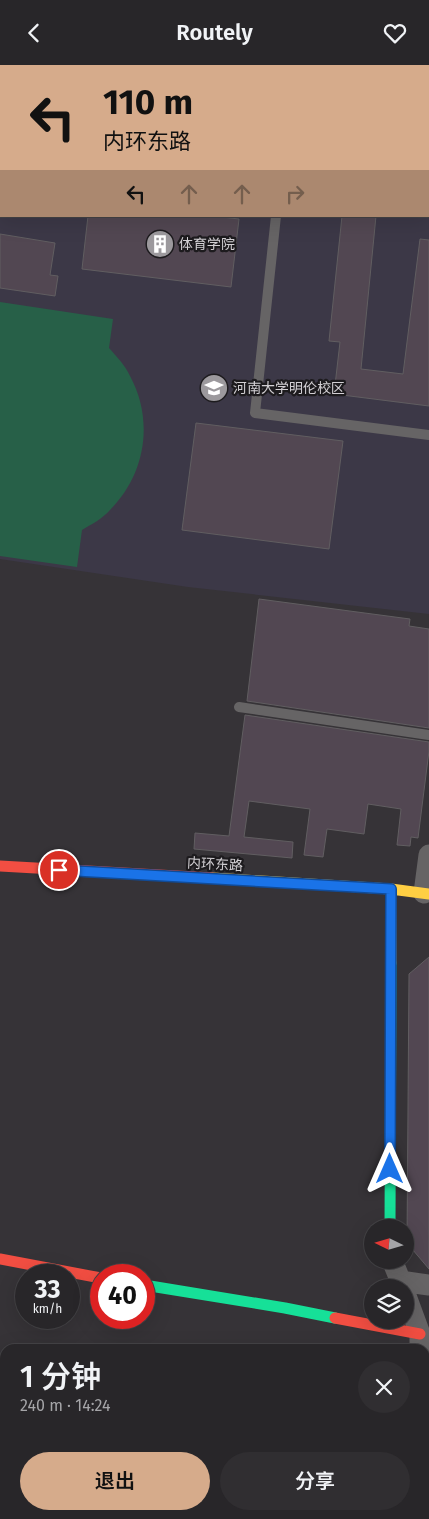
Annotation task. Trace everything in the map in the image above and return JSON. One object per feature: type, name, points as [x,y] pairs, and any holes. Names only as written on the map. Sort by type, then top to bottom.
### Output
[{"type":"street","points":[[426,893],[429,855]]},
{"type":"street","name":"内环东路","points":[[0,866],[391,889],[426,893]]},
{"type":"street","points":[[390,1219],[391,889]]},
{"type":"street","points":[[0,1259],[90,1276]]},
{"type":"street","points":[[414,1286],[429,1285]]},
{"type":"street","points":[[155,1287],[285,1308],[420,1342]]},
{"type":"street","points":[[414,1324],[420,1342]]},
{"type":"lane","points":[[276,217],[255,413],[429,435]]},
{"type":"lane","points":[[238,707],[429,735]]},
{"type":"shaded area","name":"河南大学明伦校区","points":[[0,217],[429,217],[429,614],[188,587],[0,559]]},
{"type":"green space","points":[[0,302],[113,319],[109,348],[126,368],[138,393],[144,428],[138,463],[132,480],[122,496],[104,516],[82,530],[77,567],[0,556]]},
{"type":"building","name":"体育学院","points":[[88,217],[222,217],[239,219],[231,287],[82,269]]},
{"type":"building","points":[[342,217],[376,217],[361,369],[403,374],[420,239],[429,240],[429,406],[334,394],[340,342],[329,341]]},
{"type":"building","points":[[0,234],[55,243],[50,275],[58,276],[55,296],[0,288]]},
{"type":"building","points":[[196,423],[343,441],[329,549],[182,530]]},
{"type":"building","points":[[259,599],[410,619],[409,626],[429,629],[429,728],[247,701]]},
{"type":"building","points":[[245,715],[429,742],[418,838],[411,837],[410,846],[397,845],[401,809],[368,804],[364,834],[327,829],[323,857],[304,855],[310,809],[249,801],[244,837],[293,842],[292,858],[194,849],[195,833],[229,836]]},
{"type":"building","points":[[429,957],[429,1269],[414,1251],[414,1219],[407,1219],[409,974]]},
{"type":"traffic: fast","points":[[390,1219],[391,963]]},
{"type":"traffic: fast","points":[[155,1287],[335,1318]]},
{"type":"traffic: slow","points":[[212,878],[391,889],[429,894]]},
{"type":"traffic: slow","points":[[391,889],[391,963]]},
{"type":"traffic: jam","points":[[0,866],[212,878]]},
{"type":"traffic: jam","points":[[0,1259],[90,1276]]},
{"type":"traffic: jam","points":[[335,1318],[420,1334]]},
{"type":"place","name":"体育学院","points":[[160,244]]},
{"type":"place","name":"河南大学明伦校区","points":[[214,388]]},
{"type":"route","points":[[59,870],[391,889],[390,1169]]}]
